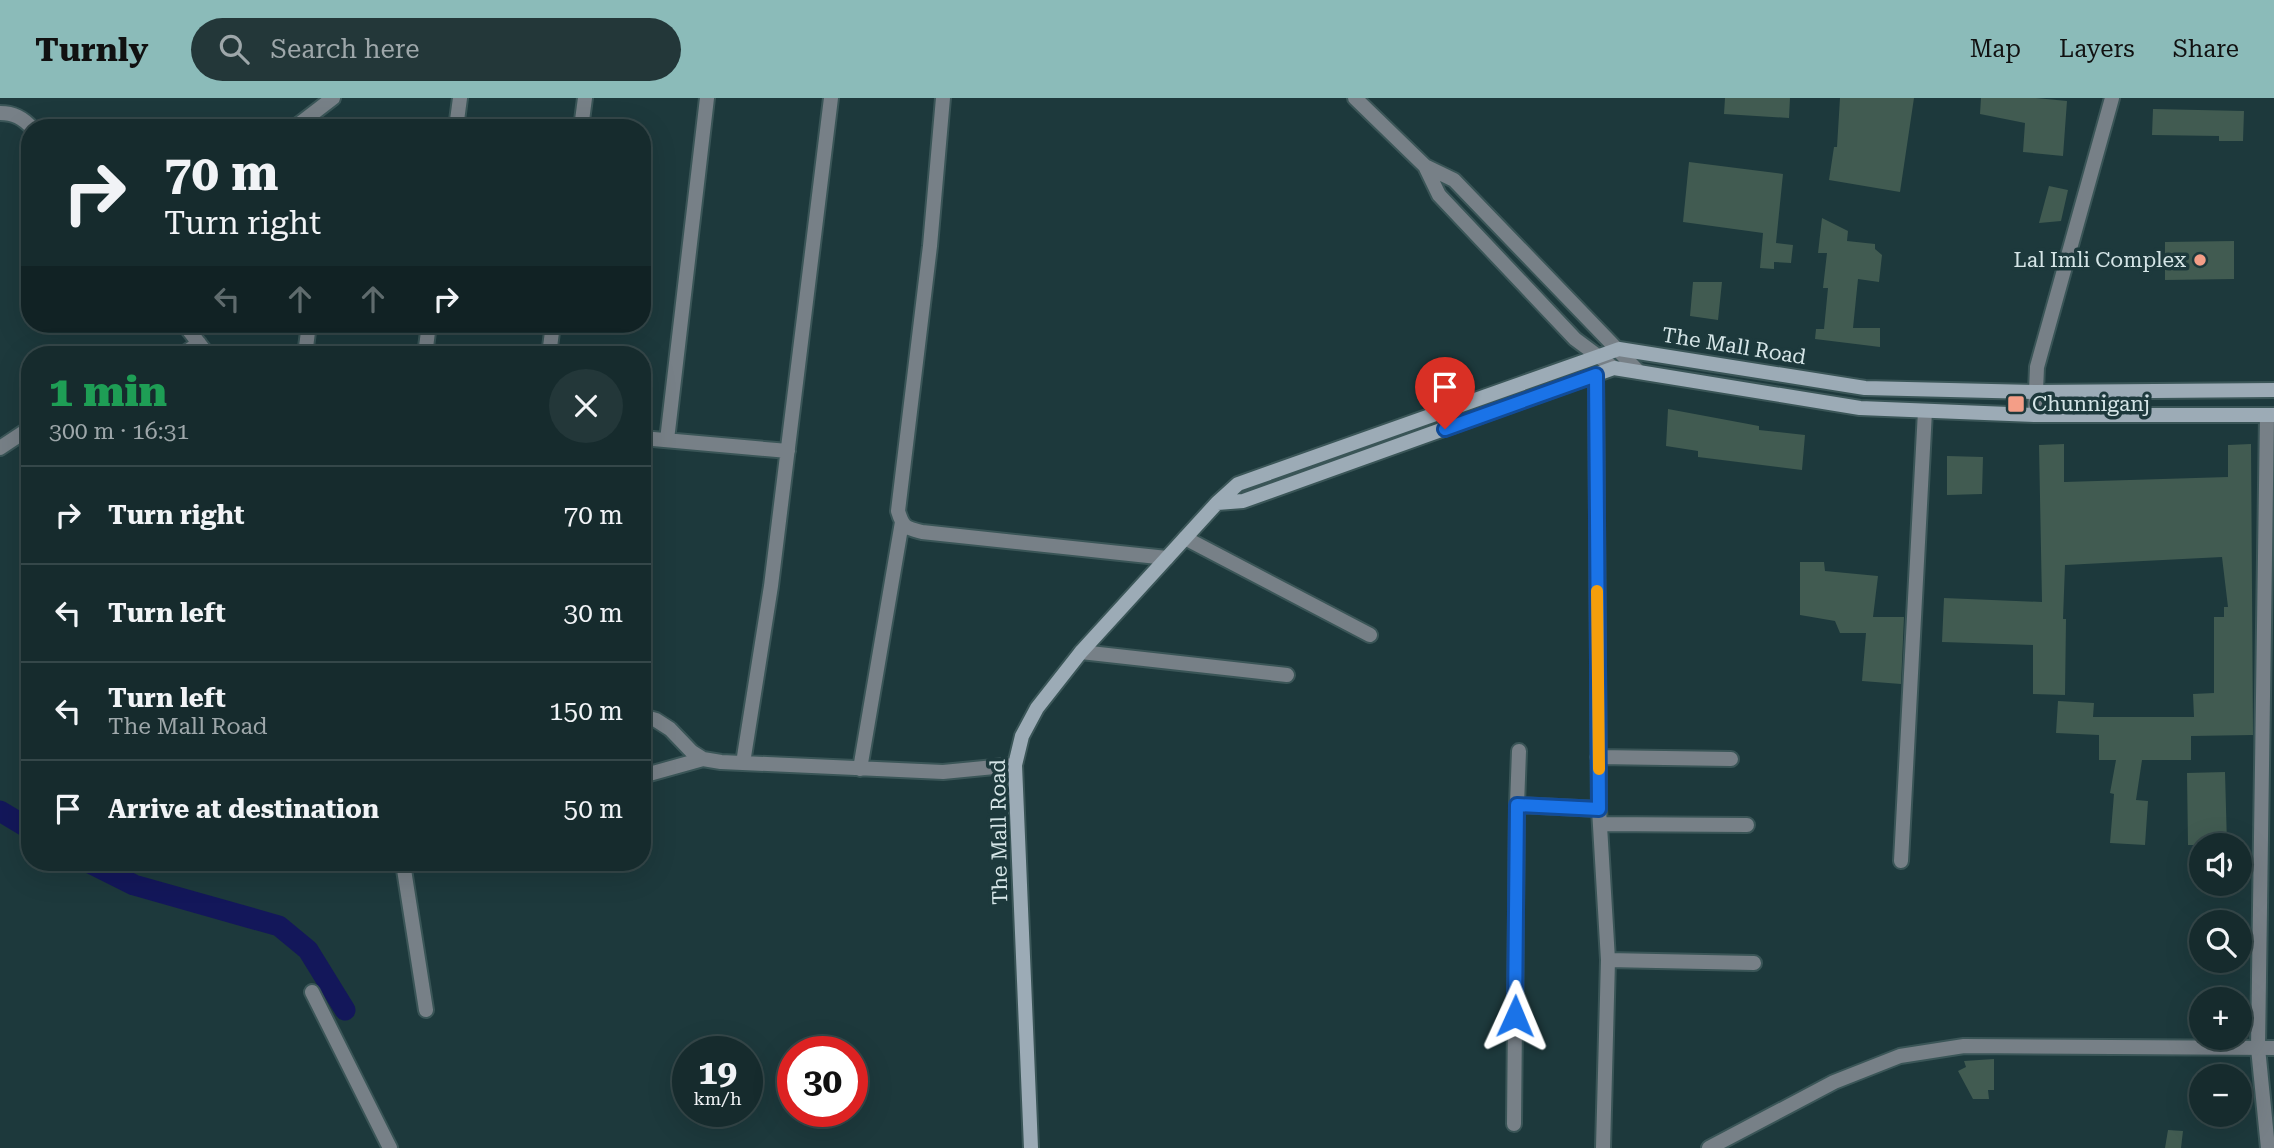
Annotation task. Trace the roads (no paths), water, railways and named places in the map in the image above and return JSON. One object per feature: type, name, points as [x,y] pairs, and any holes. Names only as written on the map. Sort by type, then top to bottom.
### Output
[{"type":"main road","name":"The Mall Road","points":[[1031,1148],[1015,765],[1022,736],[1037,708],[1081,652],[1217,503],[1238,484],[1619,349],[1865,388],[2035,392],[2274,390]]},
{"type":"main road","name":"The Mall Road","points":[[1217,503],[1243,501],[1615,368],[1860,408],[2035,415],[2270,415]]},
{"type":"street","points":[[306,119],[334,98]]},
{"type":"street","points":[[457,119],[460,98]]},
{"type":"street","points":[[582,119],[585,98]]},
{"type":"street","points":[[667,440],[707,98]]},
{"type":"street","points":[[743,763],[766,625],[831,98]]},
{"type":"street","points":[[943,98],[930,246],[898,511],[902,522],[907,528],[922,532],[1167,558]]},
{"type":"street","points":[[1355,98],[1425,166],[1454,180],[1639,372]]},
{"type":"street","points":[[2035,415],[2037,367],[2112,98]]},
{"type":"street","points":[[0,113],[10,113],[22,119]]},
{"type":"street","points":[[1425,166],[1439,195],[1575,339],[1615,368]]},
{"type":"street","points":[[191,333],[201,346]]},
{"type":"street","points":[[195,346],[199,343]]},
{"type":"street","points":[[1596,375],[1599,809],[1608,960],[1603,1148]]},
{"type":"street","points":[[1901,861],[1925,411]]},
{"type":"street","points":[[2268,1148],[2258,1048],[2270,415]]},
{"type":"street","points":[[0,448],[21,434]]},
{"type":"street","points":[[651,439],[788,451]]},
{"type":"street","points":[[860,769],[902,522]]},
{"type":"street","points":[[1185,538],[1370,635]]},
{"type":"street","points":[[1081,652],[1287,675]]},
{"type":"street","points":[[651,719],[670,729],[703,758]]},
{"type":"street","points":[[1514,1124],[1519,751]]},
{"type":"street","points":[[1598,757],[1731,759]]},
{"type":"street","points":[[651,772],[703,758],[743,763],[943,772],[1015,765]]},
{"type":"street","points":[[1517,805],[1599,809]]},
{"type":"street","points":[[1600,824],[1747,825]]},
{"type":"street","points":[[403,871],[426,1010]]},
{"type":"street","points":[[1608,960],[1754,963]]},
{"type":"street","points":[[312,992],[390,1148]]},
{"type":"street","points":[[1709,1148],[1833,1082],[1900,1056],[1964,1046],[2274,1048]]},
{"type":"waterway","points":[[0,811],[21,824]]},
{"type":"waterway","points":[[106,871],[134,885],[279,926],[308,950],[345,1010]]},
{"type":"place","name":"Lal Imli Complex","points":[[2200,260]]},
{"type":"place","name":"Chunniganj","points":[[2016,404]]}]
